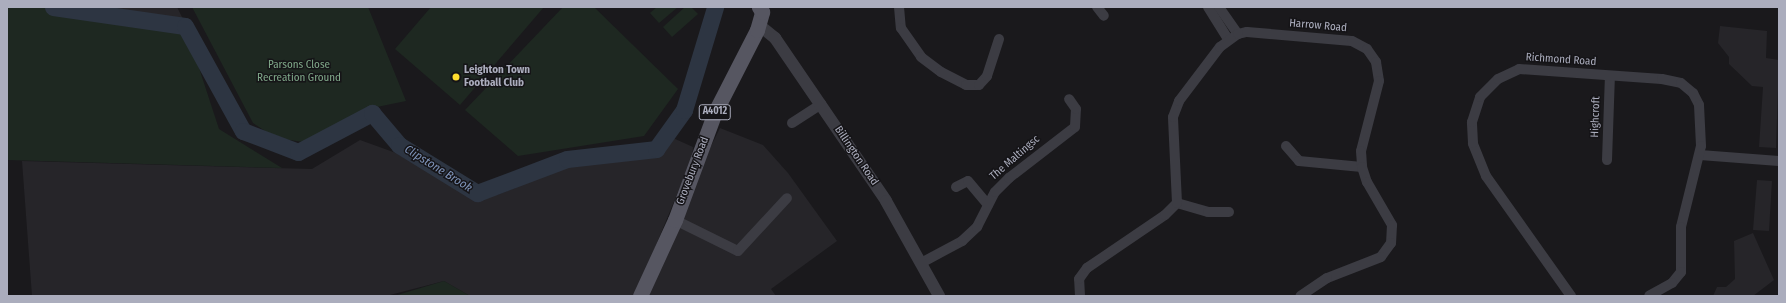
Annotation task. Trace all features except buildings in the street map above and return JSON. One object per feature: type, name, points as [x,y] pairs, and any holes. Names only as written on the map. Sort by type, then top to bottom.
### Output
[{"type":"main road","name":"A4012","points":[[759,7],[759,25]]},
{"type":"main road","name":"Grovebury Road","points":[[640,296],[675,220],[715,112],[759,25]]},
{"type":"street","points":[[899,7],[901,28],[921,57],[941,72],[966,85],[979,85],[987,76],[999,39]]},
{"type":"street","points":[[1097,7],[1104,16]]},
{"type":"street","points":[[1208,7],[1228,39]]},
{"type":"street","points":[[1177,204],[1173,117],[1179,101],[1228,39],[1238,34],[1219,7]]},
{"type":"street","name":"Billington Road","points":[[759,25],[775,38],[886,200],[939,296]]},
{"type":"street","name":"Harrow Road","points":[[1238,34],[1352,41],[1367,49],[1376,62],[1379,81],[1361,151],[1362,167],[1367,182],[1392,225],[1391,243],[1381,257],[1327,278],[1300,296]]},
{"type":"street","name":"Richmond Road","points":[[1571,296],[1486,176],[1473,143],[1472,122],[1480,97],[1498,79],[1519,69],[1662,79],[1681,83],[1693,93],[1699,105],[1700,155],[1681,227],[1681,272],[1672,283],[1649,296]]},
{"type":"street","name":"Highcroft","points":[[1607,160],[1610,76]]},
{"type":"street","name":"The Maltingsc","points":[[921,263],[962,241],[977,227],[988,205],[1009,178],[1075,127],[1076,109],[1069,99]]},
{"type":"street","points":[[792,123],[821,104]]},
{"type":"street","points":[[1286,146],[1299,161],[1362,167]]},
{"type":"street","points":[[1700,155],[1779,160]]},
{"type":"street","points":[[956,187],[968,181],[988,205]]},
{"type":"street","points":[[675,220],[738,251],[787,198]]},
{"type":"street","points":[[1177,204],[1208,212],[1229,212]]},
{"type":"street","points":[[1080,296],[1079,279],[1087,268],[1165,215],[1177,204]]},
{"type":"shaded area","points":[[86,7],[177,7],[183,19],[145,13]]},
{"type":"shaded area","points":[[1720,26],[1767,31],[1766,58],[1779,60],[1776,148],[1759,147],[1763,87],[1752,86],[1729,64],[1729,57],[1718,43]]},
{"type":"shaded area","points":[[720,128],[763,145],[788,173],[837,241],[771,289],[776,296],[646,296],[682,204]]},
{"type":"shaded area","points":[[673,138],[693,147],[692,158],[635,296],[470,296],[444,281],[386,296],[32,296],[22,161],[312,169],[360,140],[396,153],[457,189],[477,195],[497,195],[515,188],[552,163],[572,160],[618,162],[639,158],[654,152]]},
{"type":"shaded area","points":[[1757,180],[1772,181],[1769,231],[1753,230]]},
{"type":"shaded area","points":[[1753,233],[1774,280],[1753,296],[1713,296],[1717,287],[1726,287],[1735,279],[1734,241]]},
{"type":"green space","points":[[7,7],[86,7],[183,19],[219,129],[282,168],[7,160]]},
{"type":"green space","name":"Parsons Close Recreation Ground","points":[[192,7],[368,7],[406,101],[372,108],[303,142],[276,138],[253,123]]},
{"type":"green space","name":"Leighton Town Football Club","points":[[431,7],[544,7],[460,105],[395,49]]},
{"type":"green space","points":[[563,7],[594,7],[678,89],[644,136],[518,156],[465,110]]},
{"type":"green space","points":[[657,7],[678,7],[659,23],[650,13]]},
{"type":"green space","points":[[685,7],[691,7],[698,14],[672,37],[663,27]]},
{"type":"green space","points":[[444,281],[470,296],[394,296]]},
{"type":"waterway","name":"Clipstone Brook","points":[[53,7],[185,26],[243,131],[298,152],[372,113],[399,145],[477,193],[567,159],[656,149],[684,110],[715,7]]},
{"type":"place","name":"Leighton Town Football Club","points":[[456,77]]}]
